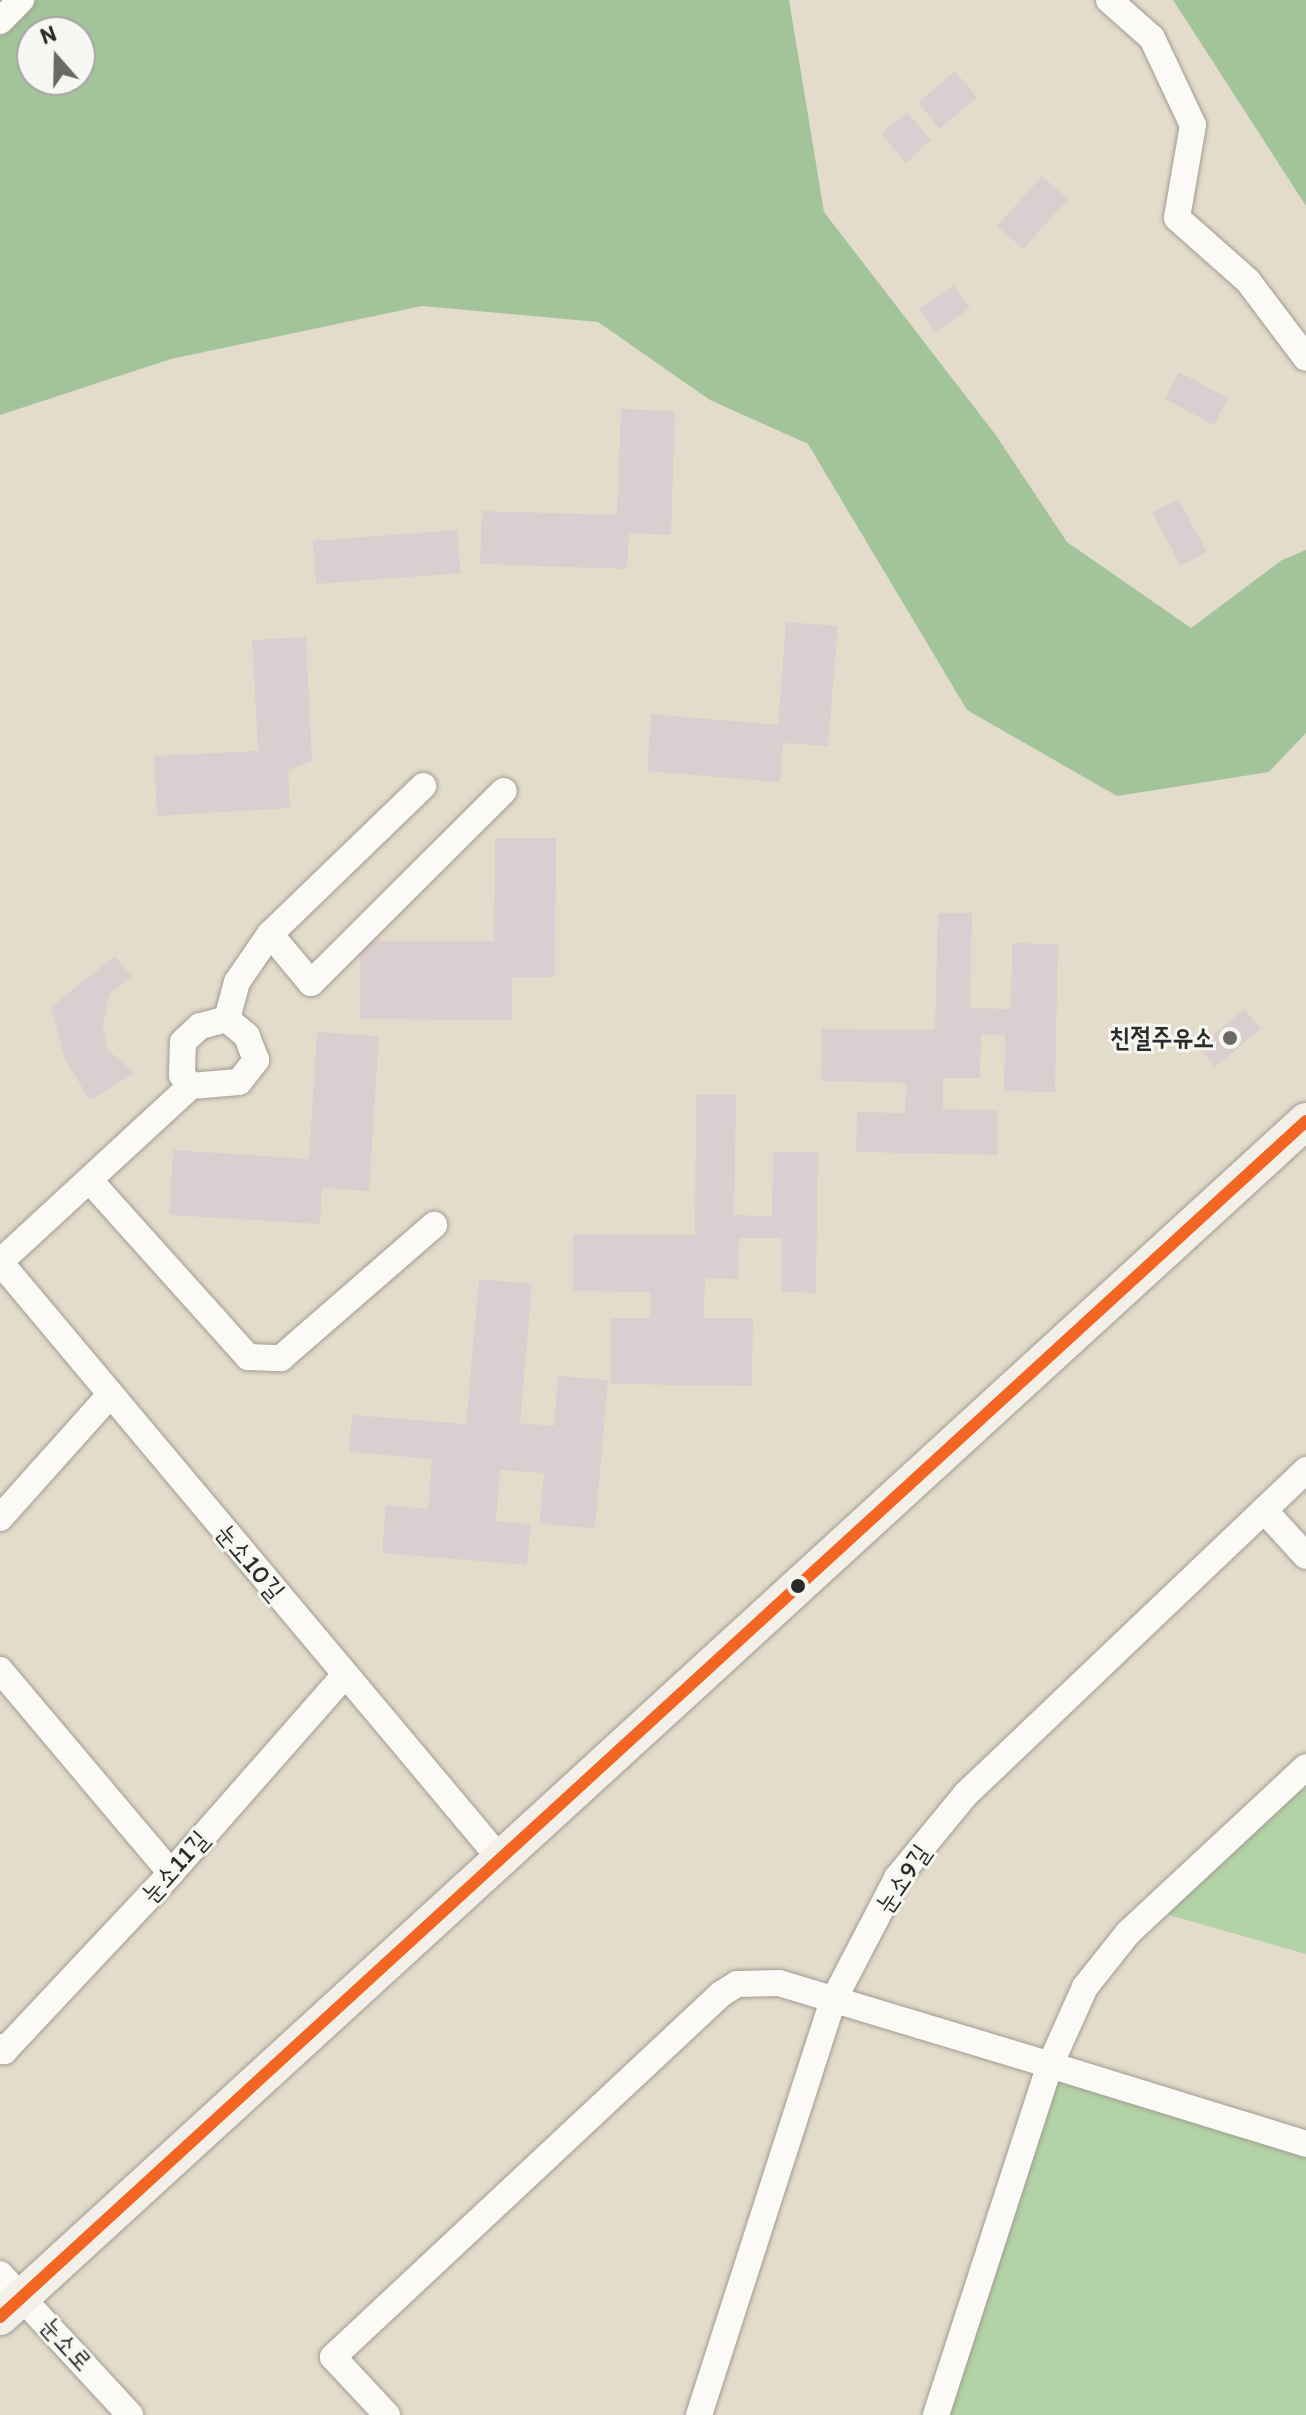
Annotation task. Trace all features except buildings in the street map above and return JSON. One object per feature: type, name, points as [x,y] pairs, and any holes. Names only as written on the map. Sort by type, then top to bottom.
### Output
[{"type":"main road","points":[[8,2295],[502,1861],[1306,1121]]},
{"type":"street","points":[[0,21],[21,0]]},
{"type":"street","points":[[1109,0],[1152,38],[1193,125],[1177,218],[1248,281],[1306,358]]},
{"type":"street","points":[[227,1019],[237,982],[270,934],[423,786]]},
{"type":"street","points":[[270,934],[311,983],[504,791]]},
{"type":"street","points":[[0,1262],[92,1183],[191,1086],[239,1082],[256,1060],[247,1036],[227,1019]]},
{"type":"street","points":[[191,1086],[182,1075],[183,1042],[200,1026],[227,1019]]},
{"type":"street","points":[[92,1183],[248,1357],[281,1358],[434,1225]]},
{"type":"street","name":"눈소10길","points":[[0,1262],[502,1861]]},
{"type":"street","points":[[0,1518],[110,1395]]},
{"type":"street","name":"눈소9길","points":[[699,2415],[834,2000],[897,1878],[966,1794],[1306,1470]]},
{"type":"street","points":[[1264,1510],[1306,1556]]},
{"type":"street","points":[[0,1670],[171,1873]]},
{"type":"street","name":"눈소11길","points":[[0,2047],[4,2051],[171,1873],[345,1675]]},
{"type":"street","points":[[936,2415],[1050,2065],[1085,1987],[1128,1933],[1306,1767]]},
{"type":"street","points":[[387,2415],[333,2357],[721,1994],[756,1982],[834,2000],[1306,2144]]},
{"type":"street","name":"눈소로","points":[[8,2295],[130,2415]]},
{"type":"green space","points":[[0,0],[789,0],[824,212],[995,434],[1067,542],[1191,628],[1282,560],[1306,550],[1306,733],[1269,772],[1117,796],[967,710],[808,444],[710,400],[598,322],[422,306],[171,359],[0,415]]},
{"type":"green space","points":[[1173,0],[1306,0],[1306,206]]},
{"type":"green space","points":[[1306,1767],[1306,1954],[1151,1910]]},
{"type":"green space","points":[[1050,2065],[1306,2144],[1306,2415],[936,2415]]},
{"type":"transit line","points":[[0,2317],[1306,1121]]},
{"type":"place","name":"친절주유소","points":[[1230,1038]]}]
